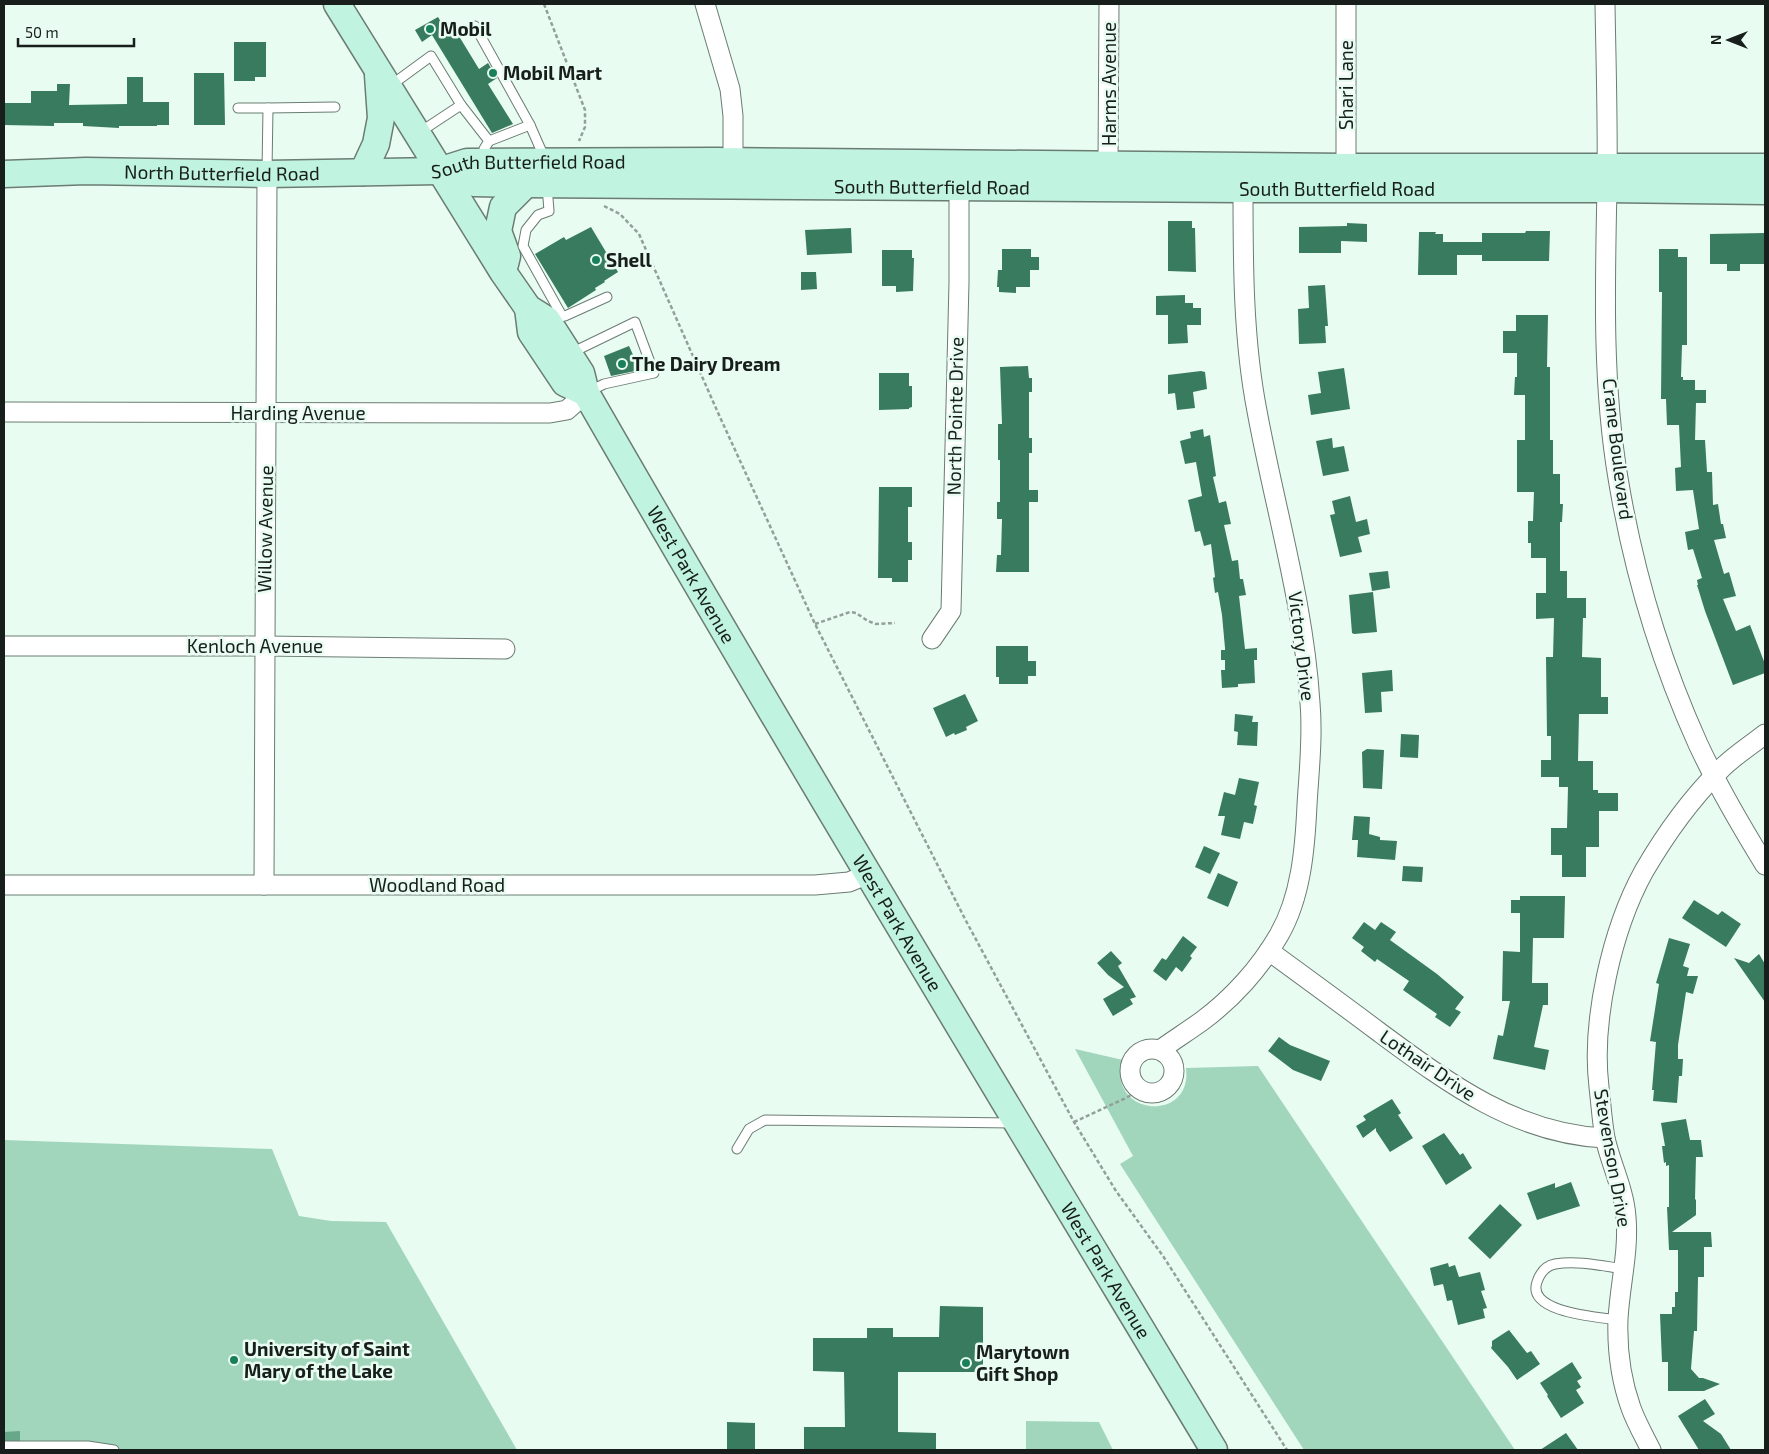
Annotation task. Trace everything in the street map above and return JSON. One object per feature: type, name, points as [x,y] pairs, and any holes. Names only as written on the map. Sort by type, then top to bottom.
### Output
[{"type":"main road","name":"West Park Avenue","points":[[337,4],[503,272],[546,315],[581,373],[586,393],[671,541],[868,874],[1214,1450]]},
{"type":"main road","points":[[363,172],[376,144],[381,118],[383,78]]},
{"type":"main road","name":"South Butterfield Road","points":[[439,171],[467,162],[487,151],[538,176],[959,187],[1243,189],[1607,178],[1765,167]]},
{"type":"main road","name":"South Butterfield Road","points":[[439,171],[474,183],[538,176],[733,161],[1346,167],[1607,178],[1765,191]]},
{"type":"main road","name":"North Butterfield Road","points":[[4,174],[86,171],[267,174],[439,171]]},
{"type":"main road","points":[[503,272],[507,256],[498,231],[503,207],[538,176]]},
{"type":"main road","name":"West Park Avenue","points":[[546,315],[531,332],[565,383],[586,393]]},
{"type":"street","points":[[705,4],[730,89],[733,116],[733,161]]},
{"type":"street","name":"Harms Avenue","points":[[1108,165],[1109,4]]},
{"type":"street","name":"Shari Lane","points":[[1346,4],[1346,167]]},
{"type":"street","name":"Crane Boulevard","points":[[1605,4],[1607,178],[1605,312],[1608,379],[1618,478],[1633,553],[1658,640],[1698,744],[1745,833],[1765,865]]},
{"type":"street","name":"Willow Avenue","points":[[264,885],[267,174]]},
{"type":"street","name":"North Pointe Drive","points":[[932,639],[950,611],[959,282],[959,187]]},
{"type":"street","name":"Victory Drive","points":[[1160,1050],[1223,1004],[1269,951],[1280,933],[1291,908],[1302,863],[1305,841],[1311,730],[1310,703],[1297,597],[1256,410],[1250,366],[1243,250],[1243,189]]},
{"type":"street","name":"Harding Avenue","points":[[4,412],[80,411],[267,414],[550,413],[567,410],[586,393]]},
{"type":"street","name":"Kenloch Avenue","points":[[4,646],[264,646],[505,649]]},
{"type":"street","name":"Stevenson Drive","points":[[1650,1450],[1631,1409],[1625,1386],[1618,1341],[1618,1320],[1628,1245],[1623,1192],[1605,1138],[1598,1084],[1600,1015],[1609,964],[1625,915],[1644,872],[1673,825],[1720,769],[1765,734]]},
{"type":"street","name":"Woodland Road","points":[[4,884],[815,885],[849,882],[868,874]]},
{"type":"street","name":"Lothair Drive","points":[[1269,951],[1422,1064],[1488,1106],[1551,1130],[1580,1137],[1605,1138]]},
{"type":"street","points":[[1146,1050],[1160,1050],[1166,1054],[1174,1066],[1172,1082],[1168,1088],[1154,1094],[1139,1090],[1134,1085],[1130,1071],[1134,1058],[1146,1050]]},
{"type":"lane","points":[[475,26],[530,125],[541,150],[538,176],[548,210],[538,215],[526,230],[523,246],[546,315],[607,297]]},
{"type":"lane","points":[[383,78],[431,56],[487,151],[530,125]]},
{"type":"lane","points":[[417,134],[461,105]]},
{"type":"lane","points":[[238,108],[335,107]]},
{"type":"lane","points":[[267,174],[268,108]]},
{"type":"lane","points":[[568,354],[636,322],[654,373],[604,384],[586,393]]},
{"type":"lane","points":[[737,1149],[749,1129],[765,1120],[1018,1124]]},
{"type":"lane","points":[[1618,1320],[1563,1312],[1546,1303],[1538,1296],[1536,1284],[1542,1271],[1554,1264],[1567,1263],[1624,1269]]},
{"type":"lane","points":[[4,1446],[88,1446],[114,1450]]},
{"type":"path","points":[[544,4],[585,110],[585,127],[576,145]]},
{"type":"path","points":[[603,205],[620,214],[639,234],[719,415],[815,624],[965,919],[1074,1122],[1116,1191],[1163,1256],[1286,1450]]},
{"type":"path","points":[[815,624],[850,612],[856,613],[876,624],[895,623]]},
{"type":"path","points":[[1074,1122],[1139,1090]]},
{"type":"shaded area","points":[[1075,1049],[1123,1060],[1121,1080],[1125,1091],[1133,1099],[1143,1104],[1154,1106],[1165,1105],[1175,1100],[1182,1092],[1186,1078],[1186,1068],[1258,1066],[1515,1450],[1304,1450],[1120,1164],[1133,1156]]},
{"type":"shaded area","name":"University of Saint Mary of the Lake","points":[[4,1140],[272,1149],[299,1216],[331,1221],[386,1222],[517,1450],[25,1450],[4,1446]]},
{"type":"shaded area","points":[[1026,1421],[1099,1422],[1113,1450],[1026,1450]]},
{"type":"shaded area","points":[[20,1431],[20,1450],[4,1450],[4,1432]]},
{"type":"building","name":"Mobil","points":[[438,17],[447,32],[454,28],[479,69],[488,63],[497,78],[488,84],[513,124],[492,133],[432,35],[422,42],[415,30]]},
{"type":"building","points":[[234,42],[266,42],[266,77],[255,77],[255,81],[234,81]]},
{"type":"building","points":[[194,73],[224,73],[225,125],[194,125]]},
{"type":"building","points":[[127,77],[143,77],[143,102],[169,102],[169,125],[119,126],[119,128],[83,126],[83,123],[54,123],[54,126],[4,125],[4,103],[31,103],[31,91],[57,91],[57,84],[70,84],[69,105],[127,104]]},
{"type":"building","points":[[1168,221],[1192,221],[1192,228],[1195,228],[1196,272],[1168,271]]},
{"type":"building","points":[[1347,223],[1367,224],[1367,242],[1341,241],[1341,253],[1299,253],[1299,227],[1347,226]]},
{"type":"building","points":[[591,227],[618,272],[595,288],[596,290],[568,308],[535,254],[564,237],[566,240]]},
{"type":"building","points":[[851,228],[852,253],[807,255],[805,230]]},
{"type":"building","points":[[1526,231],[1550,231],[1549,261],[1482,261],[1482,255],[1457,255],[1457,275],[1418,275],[1419,232],[1443,234],[1443,242],[1482,242],[1482,233],[1525,233]]},
{"type":"building","points":[[1765,233],[1765,264],[1740,264],[1740,271],[1727,271],[1727,264],[1710,264],[1710,234]]},
{"type":"building","points":[[1002,249],[1031,249],[1031,257],[1039,257],[1039,270],[1030,270],[1030,287],[1016,287],[1016,293],[999,292],[999,287],[997,287],[998,270],[1002,270]]},
{"type":"building","points":[[1659,249],[1678,249],[1678,257],[1687,257],[1687,345],[1682,345],[1681,377],[1683,377],[1683,380],[1695,380],[1695,390],[1706,390],[1706,403],[1696,403],[1695,440],[1705,440],[1707,472],[1712,472],[1713,505],[1718,504],[1721,524],[1723,524],[1726,538],[1714,540],[1724,574],[1729,572],[1736,596],[1723,599],[1736,631],[1750,625],[1765,664],[1765,673],[1733,685],[1697,585],[1697,580],[1702,578],[1693,549],[1688,550],[1685,532],[1699,529],[1693,490],[1676,491],[1675,468],[1681,467],[1679,425],[1667,425],[1666,399],[1661,399],[1662,292],[1659,292]]},
{"type":"building","points":[[882,250],[912,250],[912,258],[914,258],[913,291],[896,292],[896,286],[882,286]]},
{"type":"building","points":[[801,272],[816,272],[817,289],[801,290]]},
{"type":"building","points":[[1325,285],[1328,326],[1325,326],[1326,343],[1299,344],[1298,309],[1309,308],[1308,286]]},
{"type":"building","points":[[1185,295],[1185,303],[1193,303],[1193,308],[1201,308],[1201,325],[1187,325],[1188,343],[1168,344],[1168,315],[1156,315],[1156,296]]},
{"type":"building","points":[[1516,315],[1548,315],[1547,367],[1550,367],[1550,440],[1553,440],[1553,474],[1560,474],[1560,504],[1563,504],[1562,522],[1560,522],[1560,571],[1567,571],[1567,598],[1586,598],[1586,618],[1583,618],[1582,657],[1601,658],[1601,697],[1608,697],[1608,714],[1579,714],[1578,761],[1593,761],[1593,790],[1598,790],[1598,793],[1618,793],[1618,811],[1599,811],[1599,847],[1586,847],[1586,877],[1562,877],[1562,855],[1551,855],[1551,828],[1567,828],[1568,787],[1559,787],[1559,777],[1541,777],[1541,760],[1551,760],[1551,736],[1547,736],[1546,657],[1553,657],[1554,618],[1536,619],[1536,593],[1546,593],[1546,558],[1531,558],[1531,543],[1528,543],[1528,521],[1533,521],[1534,492],[1517,492],[1517,440],[1525,440],[1525,395],[1514,395],[1515,377],[1517,377],[1517,353],[1503,353],[1503,331],[1516,331]]},
{"type":"building","name":"The Dairy Dream","points":[[629,346],[640,370],[611,376],[604,356]]},
{"type":"building","points":[[1028,366],[1029,378],[1032,378],[1032,392],[1029,392],[1029,438],[1032,438],[1032,453],[1029,453],[1029,490],[1038,490],[1038,502],[1029,502],[1029,572],[996,572],[997,555],[1001,555],[1002,519],[997,519],[997,502],[1000,502],[998,424],[1002,424],[1000,367]]},
{"type":"building","points":[[1344,368],[1350,409],[1311,415],[1308,395],[1321,393],[1318,372]]},
{"type":"building","points":[[1205,372],[1207,389],[1193,392],[1195,408],[1177,410],[1175,393],[1168,394],[1168,375]]},
{"type":"building","points":[[879,373],[909,373],[909,386],[912,386],[912,407],[909,409],[879,410]]},
{"type":"building","points":[[1203,429],[1204,437],[1210,435],[1216,476],[1213,477],[1219,503],[1226,501],[1231,524],[1224,525],[1232,561],[1238,560],[1240,579],[1243,579],[1246,595],[1239,596],[1245,649],[1257,648],[1257,660],[1254,660],[1255,683],[1238,684],[1238,687],[1222,688],[1221,670],[1225,670],[1225,660],[1221,660],[1221,650],[1225,650],[1225,648],[1218,592],[1215,593],[1211,544],[1204,546],[1200,531],[1195,532],[1188,500],[1202,496],[1196,462],[1185,464],[1180,441],[1191,438],[1190,432]]},
{"type":"building","points":[[1332,438],[1333,448],[1344,446],[1349,471],[1323,476],[1316,441]]},
{"type":"building","points":[[879,487],[912,487],[912,507],[908,507],[908,542],[912,542],[912,560],[908,560],[908,582],[892,582],[892,578],[878,578]]},
{"type":"building","points":[[1350,496],[1356,522],[1367,519],[1370,534],[1358,537],[1362,552],[1340,557],[1330,515],[1335,514],[1332,501]]},
{"type":"building","points":[[1388,571],[1390,588],[1372,591],[1369,573]]},
{"type":"building","points":[[1373,592],[1377,632],[1354,634],[1352,633],[1349,595]]},
{"type":"building","points":[[996,646],[1028,646],[1028,661],[1036,661],[1036,676],[1028,676],[1028,684],[999,684],[999,677],[996,677]]},
{"type":"building","points":[[1392,670],[1393,691],[1381,692],[1382,712],[1365,713],[1362,673]]},
{"type":"building","points":[[965,694],[978,721],[966,727],[967,730],[946,737],[933,708]]},
{"type":"building","points":[[1235,714],[1253,716],[1252,722],[1258,722],[1257,746],[1237,745],[1238,732],[1234,731]]},
{"type":"building","points":[[1401,734],[1419,735],[1418,758],[1400,757]]},
{"type":"building","points":[[1367,749],[1384,750],[1382,789],[1363,788],[1362,752]]},
{"type":"building","points":[[1239,778],[1259,782],[1254,805],[1257,806],[1253,824],[1244,822],[1240,839],[1221,835],[1225,816],[1218,816],[1224,792],[1235,795]]},
{"type":"building","points":[[1354,816],[1370,817],[1369,834],[1380,837],[1380,840],[1397,841],[1395,860],[1357,857],[1358,840],[1352,840]]},
{"type":"building","points":[[1204,846],[1220,853],[1210,874],[1195,867]]},
{"type":"building","points":[[1403,866],[1423,867],[1422,882],[1402,881]]},
{"type":"building","points":[[1218,873],[1238,882],[1228,907],[1207,898]]},
{"type":"building","points":[[1520,896],[1565,896],[1564,938],[1533,938],[1532,983],[1548,983],[1548,1005],[1543,1005],[1534,1047],[1549,1050],[1545,1070],[1493,1059],[1498,1035],[1503,1036],[1510,1001],[1502,1001],[1503,951],[1520,952],[1520,913],[1511,913],[1511,900],[1520,900]]},
{"type":"building","points":[[1694,900],[1718,915],[1722,911],[1741,924],[1726,947],[1682,918]]},
{"type":"building","points":[[1364,922],[1375,930],[1381,922],[1396,932],[1390,940],[1437,974],[1464,997],[1455,1009],[1461,1012],[1450,1027],[1435,1017],[1437,1014],[1403,990],[1409,981],[1377,959],[1375,962],[1361,951],[1364,947],[1352,938]]},
{"type":"building","points":[[1183,936],[1197,947],[1182,972],[1176,967],[1166,981],[1153,971],[1162,958],[1166,960]]},
{"type":"building","points":[[1669,938],[1690,944],[1683,966],[1689,968],[1687,976],[1698,976],[1693,994],[1686,992],[1678,1045],[1678,1059],[1683,1059],[1682,1076],[1679,1076],[1677,1103],[1653,1101],[1654,1090],[1652,1090],[1656,1042],[1650,1041],[1659,984],[1656,983]]},
{"type":"building","points":[[1111,951],[1122,963],[1118,966],[1136,997],[1130,999],[1133,1004],[1113,1016],[1103,999],[1124,987],[1108,975],[1097,963]]},
{"type":"building","points":[[1759,954],[1765,964],[1765,1002],[1734,958],[1749,963]]},
{"type":"building","points":[[1279,1037],[1290,1045],[1330,1061],[1321,1081],[1293,1070],[1268,1051]]},
{"type":"building","points":[[1392,1099],[1401,1113],[1398,1115],[1413,1138],[1390,1152],[1376,1131],[1376,1128],[1363,1138],[1356,1126],[1366,1120],[1363,1116]]},
{"type":"building","points":[[1686,1119],[1690,1140],[1701,1140],[1703,1157],[1696,1157],[1696,1215],[1672,1232],[1711,1232],[1712,1247],[1704,1247],[1704,1277],[1698,1277],[1697,1331],[1694,1331],[1691,1369],[1699,1378],[1720,1384],[1704,1391],[1668,1391],[1668,1362],[1662,1362],[1660,1314],[1672,1314],[1672,1307],[1675,1307],[1675,1292],[1678,1292],[1678,1250],[1669,1250],[1667,1207],[1669,1207],[1669,1165],[1666,1166],[1666,1162],[1664,1163],[1662,1146],[1665,1146],[1661,1123]]},
{"type":"building","points":[[1444,1133],[1460,1155],[1463,1153],[1472,1168],[1446,1185],[1422,1146]]},
{"type":"building","points":[[1571,1182],[1580,1206],[1537,1220],[1527,1193],[1555,1183],[1555,1188]]},
{"type":"building","points":[[1500,1204],[1522,1225],[1490,1259],[1468,1238]]},
{"type":"building","points":[[1448,1263],[1449,1267],[1455,1265],[1459,1277],[1480,1272],[1485,1290],[1481,1291],[1487,1308],[1483,1309],[1485,1318],[1458,1325],[1452,1300],[1447,1301],[1443,1284],[1434,1286],[1430,1268]]},
{"type":"building","points":[[940,1306],[983,1307],[983,1372],[898,1372],[898,1432],[936,1433],[936,1450],[804,1450],[804,1427],[845,1427],[844,1372],[813,1371],[813,1338],[867,1338],[867,1328],[893,1328],[893,1337],[939,1337]]},
{"type":"building","points":[[1509,1330],[1527,1353],[1531,1351],[1540,1364],[1517,1380],[1491,1348],[1492,1341]]},
{"type":"building","points":[[1572,1362],[1582,1378],[1577,1381],[1581,1387],[1576,1390],[1584,1403],[1561,1418],[1540,1383]]},
{"type":"building","points":[[1705,1399],[1715,1414],[1703,1421],[1721,1434],[1731,1450],[1699,1450],[1678,1416]]},
{"type":"building","points":[[727,1422],[755,1423],[755,1450],[727,1450]]},
{"type":"building","points":[[1566,1433],[1578,1450],[1540,1450]]},
{"type":"place","name":"Mobil","points":[[430,29]]},
{"type":"place","name":"Mobil Mart","points":[[493,73]]},
{"type":"place","name":"Shell","points":[[596,260]]},
{"type":"place","name":"The Dairy Dream","points":[[622,364]]},
{"type":"place","name":"University of Saint Mary of the Lake","points":[[234,1360]]},
{"type":"place","name":"Marytown Gift Shop","points":[[966,1363]]}]
